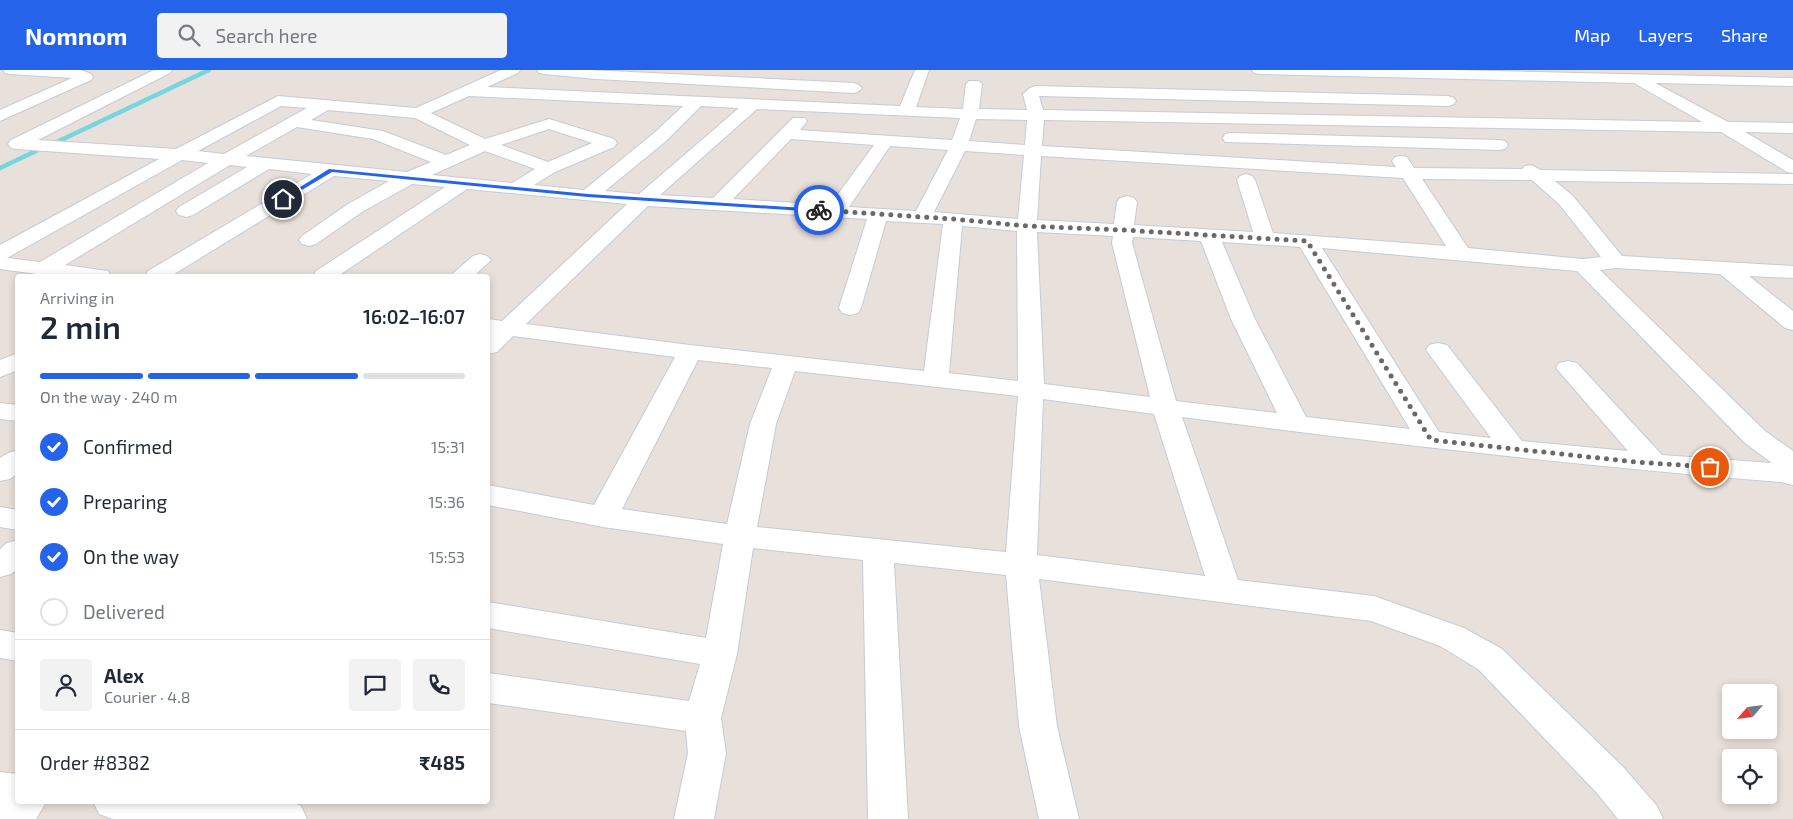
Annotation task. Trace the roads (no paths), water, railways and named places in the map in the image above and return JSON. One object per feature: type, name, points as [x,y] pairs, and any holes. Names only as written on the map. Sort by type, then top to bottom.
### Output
[{"type":"street","points":[[0,116],[86,77],[79,74],[10,70]]},
{"type":"street","points":[[7,98],[79,74],[98,70]]},
{"type":"street","points":[[0,152],[165,70]]},
{"type":"street","points":[[418,113],[513,70]]},
{"type":"street","points":[[544,70],[858,82],[831,137]]},
{"type":"street","points":[[906,111],[922,70]]},
{"type":"street","points":[[1259,70],[1422,72],[1636,80],[1793,82]]},
{"type":"street","points":[[1623,70],[1636,80],[1723,126],[1793,168]]},
{"type":"street","points":[[1422,72],[1448,101],[1566,200],[1616,262]]},
{"type":"street","points":[[922,217],[959,145],[970,114],[974,84]]},
{"type":"street","points":[[469,91],[970,114],[1039,132],[1212,162],[1408,173],[1793,179]]},
{"type":"street","points":[[1059,819],[1038,726],[1022,565],[1031,390],[1027,226],[1039,132],[1031,94],[1035,91],[1448,101]]},
{"type":"street","points":[[0,254],[278,101],[418,113],[484,145],[549,168]]},
{"type":"street","points":[[588,196],[660,137],[696,102]]},
{"type":"street","points":[[490,343],[498,328],[753,104]]},
{"type":"street","points":[[43,269],[228,159],[325,105]]},
{"type":"street","points":[[718,204],[812,107]]},
{"type":"street","points":[[295,122],[376,135],[445,161]]},
{"type":"street","points":[[786,134],[959,145],[1039,132],[1375,122],[1793,128]]},
{"type":"street","points":[[1375,122],[1462,254]]},
{"type":"street","points":[[309,240],[354,208],[408,178],[484,145],[549,124],[608,143],[549,168],[516,188]]},
{"type":"street","points":[[1211,138],[1499,145]]},
{"type":"street","points":[[836,211],[886,140]]},
{"type":"street","points":[[17,144],[228,159],[588,196],[836,211],[1027,226],[1307,241],[1583,265],[1616,262],[1793,272]]},
{"type":"street","points":[[186,211],[267,163]]},
{"type":"street","points":[[159,274],[331,170]]},
{"type":"street","points":[[1246,180],[1265,239]]},
{"type":"street","points":[[327,274],[464,183]]},
{"type":"street","points":[[1127,202],[1122,243],[1165,407],[1225,589]]},
{"type":"street","points":[[850,308],[878,214]]},
{"type":"street","points":[[936,379],[953,219]]},
{"type":"street","points":[[1209,235],[1243,319],[1296,424]]},
{"type":"street","points":[[1307,241],[1431,440]]},
{"type":"street","points":[[463,274],[480,260]]},
{"type":"street","points":[[0,263],[84,274]]},
{"type":"street","points":[[1583,265],[1755,437],[1793,462]]},
{"type":"street","points":[[1727,269],[1793,323]]},
{"type":"street","points":[[498,328],[690,352],[1031,390],[1431,440],[1654,463],[1786,472],[1793,476]]},
{"type":"street","points":[[1438,350],[1514,449]]},
{"type":"street","points":[[604,517],[690,352]]},
{"type":"street","points":[[0,370],[15,362]]},
{"type":"street","points":[[694,819],[707,753],[703,718],[720,654],[740,536],[763,424],[786,363]]},
{"type":"street","points":[[1568,368],[1654,463]]},
{"type":"street","points":[[0,411],[15,414]]},
{"type":"street","points":[[0,472],[15,460]]},
{"type":"street","points":[[490,495],[604,517],[740,536],[1022,565],[1374,609],[1452,637],[1490,660],[1610,780],[1643,819]]},
{"type":"street","points":[[0,517],[15,520]]},
{"type":"street","points":[[878,551],[888,819]]},
{"type":"street","points":[[0,566],[15,554]]},
{"type":"street","points":[[490,615],[720,654]]},
{"type":"street","points":[[0,644],[15,646]]},
{"type":"street","points":[[490,688],[703,718]]},
{"type":"street","points":[[0,790],[15,792]]},
{"type":"street","points":[[10,819],[24,804]]},
{"type":"street","points":[[142,804],[278,818]]},
{"type":"waterway","points":[[59,141],[209,70]]},
{"type":"waterway","points":[[0,168],[36,151]]}]
